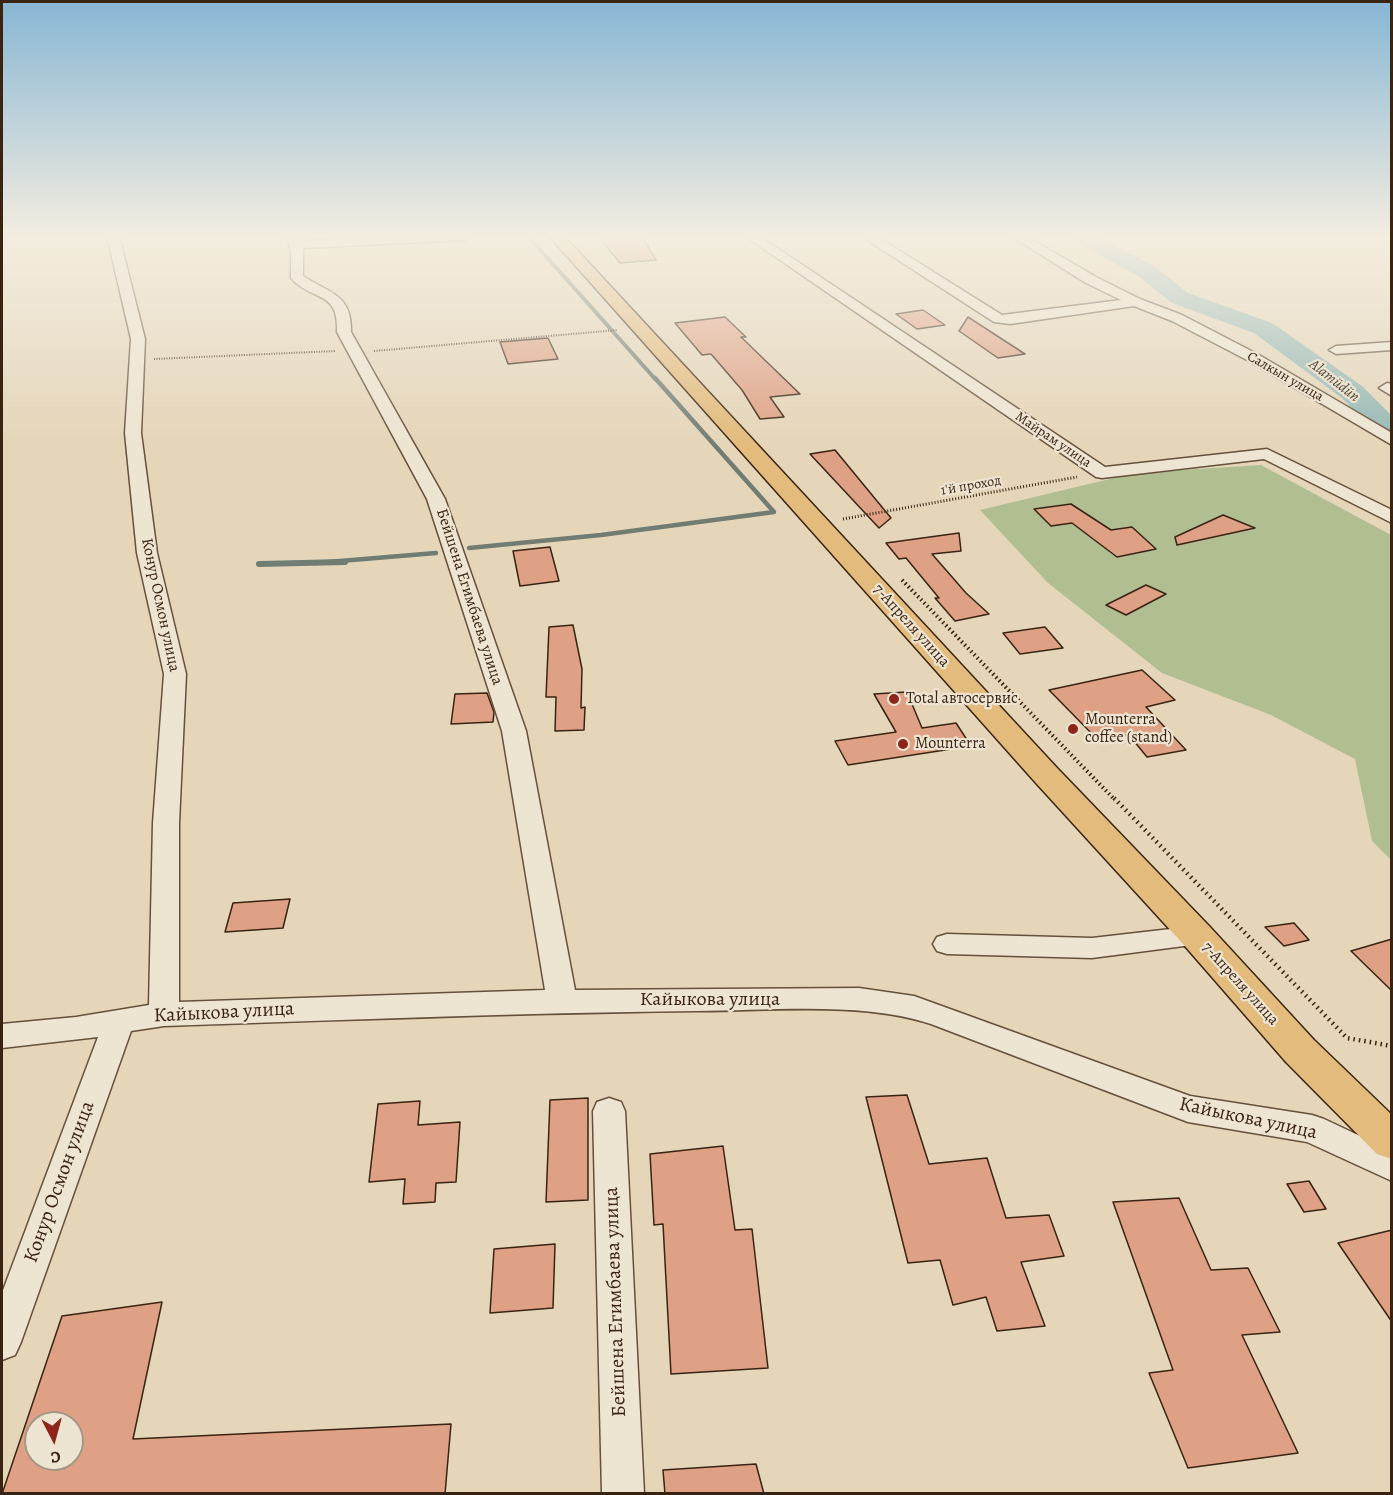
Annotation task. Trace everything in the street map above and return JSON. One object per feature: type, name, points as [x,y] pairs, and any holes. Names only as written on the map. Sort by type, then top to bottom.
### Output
[{"type":"main road","name":"7-Апреля улица","points":[[619,306],[1300,1051],[1384,1123]]},
{"type":"street","name":"Конур Осмон улица","points":[[130,306],[138,339],[133,433],[147,553],[175,674],[166,823],[164,1014]]},
{"type":"street","name":"Бейшена Егимбаева улица","points":[[339,306],[344,313],[344,332],[436,499],[513,731],[562,1001]]},
{"type":"street","name":"Майрам улица","points":[[854,306],[1102,473],[1267,454],[1392,518]]},
{"type":"street","points":[[978,306],[999,319],[1010,320],[1109,306]]},
{"type":"street","name":"Салкын улица","points":[[1145,306],[1178,318],[1254,358],[1392,440]]},
{"type":"street","points":[[1336,350],[1392,346]]},
{"type":"street","points":[[947,944],[1092,948],[1197,936]]},
{"type":"street","name":"Кайыкова улица","points":[[2,1036],[76,1029],[164,1014],[562,1001],[859,999],[914,1007],[1188,1108],[1312,1129],[1392,1167]]},
{"type":"street","name":"Конур Осмон улица","points":[[2,1342],[119,1022]]},
{"type":"street","name":"Бейшена Егимбаева улица","points":[[609,1111],[624,1494]]},
{"type":"street","points":[[1312,1129],[1384,1123]]},
{"type":"path","points":[[137,360],[355,351],[619,330]]},
{"type":"path","name":"1'й проход","points":[[843,519],[1102,473]]},
{"type":"path","points":[[839,515],[851,528]]},
{"type":"path","points":[[901,579],[1347,1038],[1392,1046]]},
{"type":"green space","points":[[1261,465],[1391,535],[1391,860],[1372,841],[1355,759],[1271,715],[1162,673],[1048,583],[980,510],[1135,473]]},
{"type":"building","points":[[923,310],[945,325],[917,329],[896,314]]},
{"type":"building","points":[[725,317],[746,337],[741,337],[800,394],[770,397],[784,417],[760,419],[742,390],[711,354],[702,355],[675,323]]},
{"type":"building","points":[[968,317],[1025,354],[998,358],[959,331]]},
{"type":"building","points":[[548,338],[558,359],[508,364],[500,342]]},
{"type":"building","points":[[835,450],[891,518],[879,528],[810,454]]},
{"type":"building","points":[[1071,504],[1111,530],[1132,527],[1156,549],[1117,557],[1072,523],[1051,526],[1034,509]]},
{"type":"building","points":[[1223,515],[1255,528],[1177,545],[1175,537]]},
{"type":"building","points":[[959,533],[961,551],[932,554],[966,593],[989,614],[955,621],[906,558],[899,559],[886,543]]},
{"type":"building","points":[[550,547],[559,581],[520,586],[513,551]]},
{"type":"building","points":[[1146,585],[1166,594],[1126,615],[1106,605]]},
{"type":"building","points":[[573,625],[582,669],[581,708],[585,707],[584,730],[555,731],[556,697],[546,697],[549,627]]},
{"type":"building","points":[[1045,627],[1063,648],[1020,654],[1003,633]]},
{"type":"building","points":[[1142,670],[1175,700],[1146,707],[1186,750],[1147,757],[1129,735],[1098,740],[1049,690]]},
{"type":"building","name":"Mounterra","points":[[907,692],[922,728],[956,723],[971,746],[848,765],[835,741],[896,732],[874,694]]},
{"type":"building","points":[[487,693],[494,712],[493,722],[451,724],[455,694]]},
{"type":"building","points":[[290,899],[283,928],[225,932],[233,903]]},
{"type":"building","points":[[1294,923],[1309,940],[1284,946],[1265,927]]},
{"type":"building","points":[[1392,939],[1392,991],[1351,951]]},
{"type":"building","points":[[907,1095],[929,1164],[987,1158],[1006,1218],[1049,1215],[1064,1256],[1021,1262],[1045,1326],[997,1331],[986,1297],[953,1305],[940,1260],[908,1263],[866,1097]]},
{"type":"building","points":[[588,1098],[588,1200],[546,1202],[550,1100]]},
{"type":"building","points":[[420,1101],[418,1125],[460,1122],[456,1182],[436,1183],[435,1202],[403,1204],[405,1179],[369,1182],[378,1104]]},
{"type":"building","points":[[723,1146],[735,1230],[752,1229],[768,1368],[671,1374],[663,1224],[654,1225],[650,1154]]},
{"type":"building","points":[[1309,1181],[1326,1209],[1304,1212],[1287,1184]]},
{"type":"building","points":[[1179,1198],[1211,1270],[1248,1268],[1280,1332],[1242,1335],[1298,1453],[1188,1468],[1149,1373],[1173,1370],[1113,1202]]},
{"type":"building","points":[[1392,1230],[1392,1322],[1338,1243]]},
{"type":"building","points":[[555,1244],[553,1308],[490,1313],[494,1249]]},
{"type":"building","points":[[162,1302],[133,1439],[451,1424],[445,1494],[2,1494],[24,1429],[24,1471],[84,1471],[84,1411],[30,1411],[62,1316]]},
{"type":"building","points":[[756,1464],[764,1494],[665,1494],[663,1470]]},
{"type":"waterway","points":[[590,306],[656,380]]},
{"type":"waterway","name":"Alamüdün","points":[[1201,306],[1263,328],[1352,392],[1392,433]]},
{"type":"waterway","points":[[469,548],[601,535],[774,512],[655,378]]},
{"type":"waterway","points":[[321,563],[436,553]]},
{"type":"waterway","points":[[321,563],[345,562]]},
{"type":"waterway","points":[[316,563],[321,563]]},
{"type":"waterway","points":[[259,564],[321,563]]},
{"type":"place","name":"Total автосервис","points":[[894,699]]},
{"type":"place","name":"Mounterra coffee (stand)","points":[[1073,729]]},
{"type":"place","name":"Mounterra","points":[[903,744]]}]
